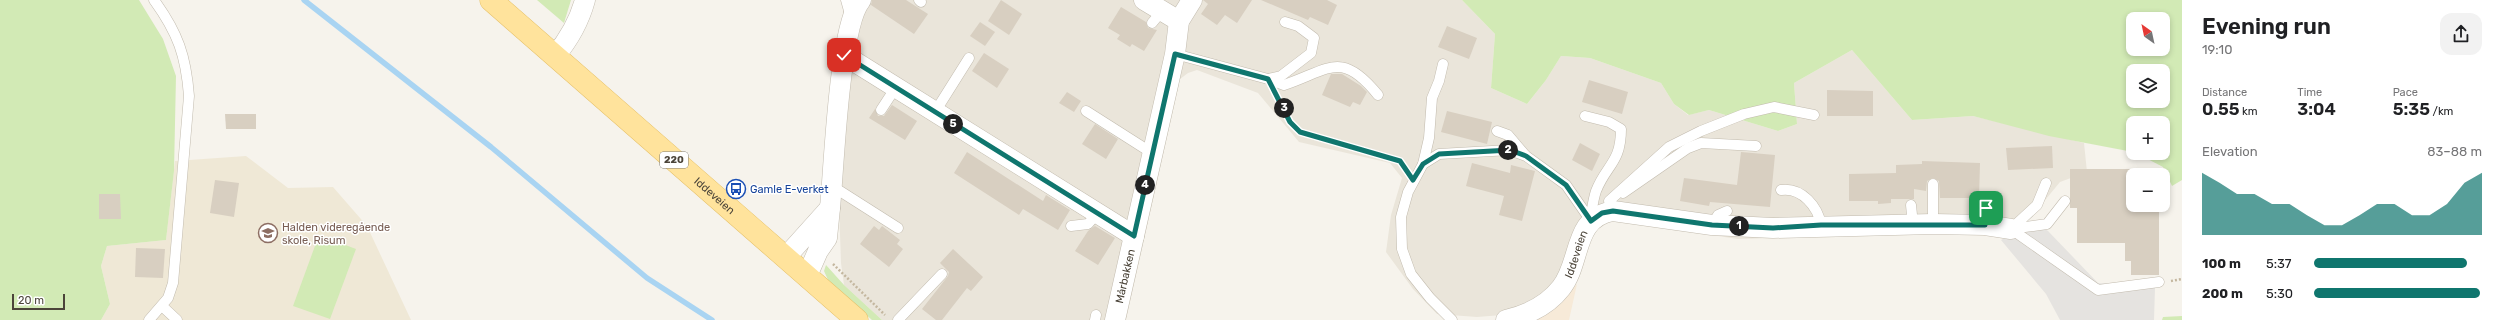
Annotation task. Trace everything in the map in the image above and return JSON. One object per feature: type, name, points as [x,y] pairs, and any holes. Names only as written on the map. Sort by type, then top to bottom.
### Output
[{"type":"main road","name":"Iddeveien","points":[[491,0],[857,320]]},
{"type":"street","points":[[555,56],[569,40],[580,17],[585,0]]},
{"type":"street","points":[[807,276],[818,251],[827,238],[848,9],[861,0]]},
{"type":"street","points":[[1144,0],[1157,17],[1179,21]]},
{"type":"street","name":"Mårbakken","points":[[1115,320],[1175,54],[1179,21],[1192,0]]},
{"type":"street","points":[[844,55],[935,112],[1035,183],[1097,214],[1134,236]]},
{"type":"street","points":[[786,257],[830,208]]},
{"type":"street","points":[[1598,214],[1613,211],[1712,225],[1773,228],[1821,225],[1933,224],[1986,217],[2011,229]]},
{"type":"street","name":"Iddeveien","points":[[1506,320],[1543,312],[1569,275],[1583,232],[1598,214]]},
{"type":"lane","points":[[149,320],[168,298],[173,283],[189,96],[187,69],[180,43],[168,20],[154,0]]},
{"type":"lane","points":[[1268,79],[1281,76],[1312,53],[1314,38],[1298,26],[1285,22]]},
{"type":"lane","points":[[1175,54],[1268,79],[1275,84],[1284,85],[1337,65],[1348,68],[1366,81],[1378,95]]},
{"type":"lane","points":[[935,112],[969,58]]},
{"type":"lane","points":[[1443,64],[1439,82],[1432,98],[1429,138],[1423,164],[1413,180],[1401,217],[1402,249],[1411,274],[1430,298],[1452,320]]},
{"type":"lane","points":[[881,110],[896,88]]},
{"type":"lane","points":[[1598,214],[1669,147],[1701,132],[1744,114],[1774,107],[1814,115]]},
{"type":"lane","points":[[1086,111],[1152,153]]},
{"type":"lane","points":[[1585,116],[1608,122],[1621,129],[1621,145],[1612,167],[1596,191],[1598,214]]},
{"type":"lane","points":[[1497,131],[1508,135],[1526,156],[1566,185],[1598,214]]},
{"type":"lane","points":[[1598,214],[1631,188],[1688,148],[1701,144],[1756,146]]},
{"type":"lane","points":[[1423,164],[1439,154],[1467,151],[1510,150],[1526,156]]},
{"type":"lane","points":[[2011,229],[2037,205],[2046,183]]},
{"type":"lane","points":[[1933,184],[1933,224]]},
{"type":"lane","points":[[832,186],[898,228]]},
{"type":"lane","points":[[1781,190],[1786,189],[1810,200],[1819,213],[1821,225]]},
{"type":"lane","points":[[2011,229],[2047,224],[2065,200]]},
{"type":"lane","points":[[1911,205],[1913,225]]},
{"type":"lane","points":[[1712,225],[1718,215],[1727,211]]},
{"type":"lane","points":[[1071,226],[1088,224],[1097,214]]},
{"type":"lane","points":[[2011,229],[2098,290],[2159,282]]},
{"type":"lane","points":[[898,320],[942,274]]},
{"type":"lane","points":[[162,306],[177,320]]},
{"type":"path","points":[[1268,79],[1290,122],[1300,132],[1400,161],[1413,180]]},
{"type":"path","points":[[818,251],[890,320]]},
{"type":"shaded area","points":[[855,0],[1462,0],[1495,34],[1491,88],[1527,104],[1546,80],[1561,56],[1590,58],[1661,83],[1674,104],[1688,115],[1709,110],[1778,131],[1797,124],[1794,83],[1852,50],[1912,120],[1973,116],[2084,143],[2087,172],[2060,182],[2037,210],[1989,232],[1738,239],[1611,220],[1593,232],[1549,292],[1502,315],[1477,317],[1437,314],[1413,289],[1386,252],[1391,215],[1402,178],[1390,163],[1299,142],[1258,93],[1197,70],[1188,73],[1180,79],[1126,320],[882,320],[844,285],[841,263],[839,205]]},
{"type":"shaded area","name":"Halden videregående skole, Risum","points":[[246,156],[288,188],[333,187],[367,226],[411,320],[101,320],[110,304],[101,266],[107,246],[166,240],[175,161]]},
{"type":"shaded area","points":[[2034,222],[2048,231],[2098,283],[2155,288],[2154,320],[2060,320],[2046,294],[2001,240]]},
{"type":"shaded area","points":[[1577,284],[1569,320],[1526,320],[1552,310]]},
{"type":"green space","points":[[0,0],[139,0],[163,39],[176,76],[174,171],[166,240],[107,246],[101,266],[110,304],[101,320],[0,320]]},
{"type":"green space","points":[[537,0],[571,0],[564,23]]},
{"type":"green space","points":[[1462,0],[2182,0],[2182,180],[2172,186],[2170,182],[2170,168],[2163,168],[2150,160],[2170,160],[2170,116],[2126,116],[2126,151],[2049,136],[1973,116],[1912,120],[1852,50],[1794,83],[1797,124],[1778,131],[1709,110],[1689,115],[1674,104],[1661,83],[1590,58],[1561,56],[1546,80],[1527,104],[1491,88],[1495,34]]},
{"type":"green space","points":[[319,235],[356,249],[330,319],[293,306]]},
{"type":"green space","points":[[826,265],[844,285],[882,320],[872,320],[829,282],[824,271]]},
{"type":"green space","points":[[2182,316],[2182,320],[2162,320],[2163,317]]},
{"type":"building","points":[[872,0],[906,0],[928,14],[914,34],[871,5]]},
{"type":"building","points":[[1001,0],[1022,14],[1009,35],[988,21]]},
{"type":"building","points":[[1203,0],[1252,0],[1237,23],[1225,15],[1217,25],[1201,14],[1208,4]]},
{"type":"building","points":[[1261,0],[1327,0],[1337,5],[1328,25],[1310,17],[1308,20]]},
{"type":"building","points":[[1121,7],[1146,22],[1148,28],[1157,30],[1144,51],[1132,44],[1130,47],[1117,39],[1120,35],[1108,28]]},
{"type":"building","points":[[980,22],[995,32],[985,46],[970,36]]},
{"type":"building","points":[[1447,26],[1477,38],[1469,59],[1438,47]]},
{"type":"building","points":[[984,53],[1009,69],[997,88],[972,71]]},
{"type":"building","points":[[1331,74],[1342,74],[1361,86],[1367,92],[1360,105],[1353,102],[1350,107],[1322,95]]},
{"type":"building","points":[[1589,80],[1628,92],[1622,114],[1582,102]]},
{"type":"building","points":[[1827,90],[1873,91],[1873,116],[1827,116]]},
{"type":"building","points":[[1067,92],[1081,101],[1074,112],[1059,103]]},
{"type":"building","points":[[892,105],[917,121],[905,140],[869,118],[875,109],[878,116],[884,116]]},
{"type":"building","points":[[1447,111],[1492,122],[1487,144],[1441,132]]},
{"type":"building","points":[[225,114],[256,114],[256,129],[226,129]]},
{"type":"building","points":[[1095,124],[1118,139],[1106,159],[1082,144]]},
{"type":"building","points":[[1580,143],[1600,154],[1592,171],[1572,160]]},
{"type":"building","points":[[2052,146],[2053,168],[2008,170],[2006,148]]},
{"type":"building","points":[[967,152],[1043,201],[1046,195],[1070,210],[1058,230],[1023,209],[1019,215],[954,173]]},
{"type":"building","points":[[1741,152],[1775,155],[1770,207],[1710,202],[1709,206],[1680,201],[1684,178],[1737,185]]},
{"type":"building","points":[[1922,161],[1980,163],[1979,198],[1940,198],[1939,181],[1933,178],[1927,181],[1926,191],[1914,189],[1914,199],[1891,199],[1891,203],[1878,204],[1878,201],[1849,201],[1849,174],[1896,173],[1896,165],[1922,164]]},
{"type":"building","points":[[1472,163],[1510,173],[1511,165],[1535,171],[1522,221],[1499,215],[1504,196],[1466,186]]},
{"type":"building","points":[[2070,169],[2126,169],[2126,212],[2159,212],[2159,275],[2131,275],[2131,261],[2125,261],[2125,243],[2077,243],[2077,208],[2070,208]]},
{"type":"building","points":[[215,180],[239,183],[234,217],[210,213]]},
{"type":"building","points":[[99,194],[120,194],[121,219],[99,219]]},
{"type":"building","points":[[874,226],[879,230],[882,226],[900,240],[897,244],[903,249],[889,267],[860,244]]},
{"type":"building","points":[[1095,226],[1115,238],[1098,265],[1075,251],[1088,231]]},
{"type":"building","points":[[136,248],[165,249],[163,278],[135,277]]},
{"type":"building","points":[[953,249],[983,277],[971,291],[967,288],[942,320],[936,320],[922,309],[948,276],[949,272],[940,263]]},
{"type":"waterway","points":[[304,0],[491,147],[647,278],[712,320]]},
{"type":"place","name":"Gamle E-verket","points":[[736,189]]},
{"type":"place","name":"Halden videregående skole, Risum","points":[[268,233]]},
{"type":"route","points":[[844,55],[1038,178],[1134,236],[1175,54],[1268,79],[1290,122],[1300,132],[1400,161],[1413,180],[1423,164],[1439,154],[1467,151],[1510,150],[1526,156],[1566,185],[1591,221],[1602,213],[1613,211],[1668,220],[1712,225],[1773,228],[1821,225],[1985,225],[1986,208]]}]
